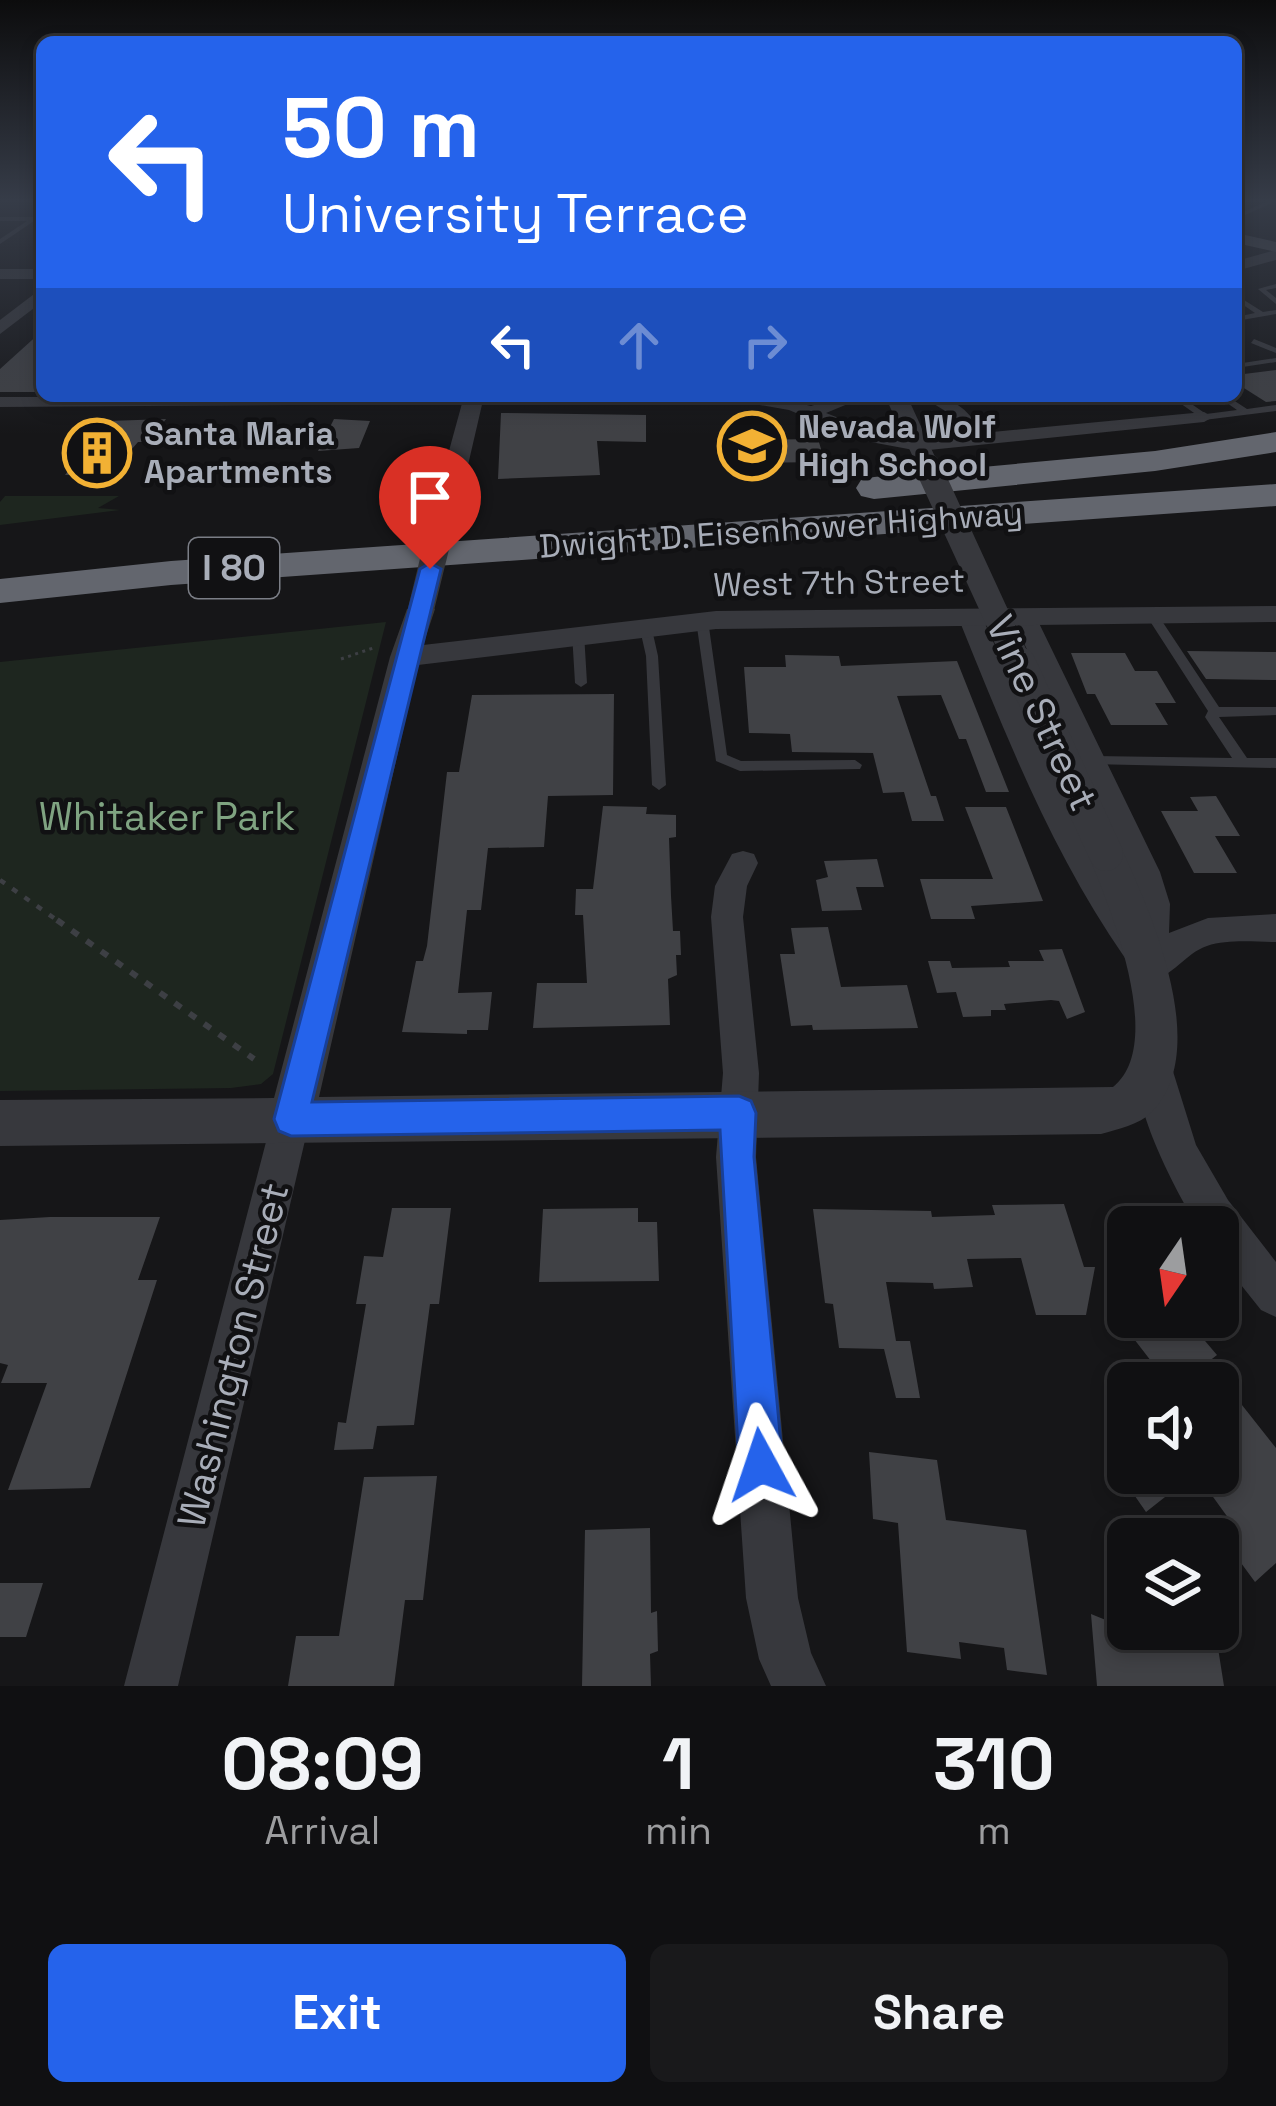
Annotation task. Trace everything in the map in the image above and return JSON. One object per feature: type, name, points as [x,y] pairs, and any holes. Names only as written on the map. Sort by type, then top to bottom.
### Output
[{"type":"highway","points":[[736,511],[815,494],[1155,461],[1276,442]]},
{"type":"highway","name":"Dwight D. Eisenhower Highway","points":[[0,564],[142,548],[1276,471]]},
{"type":"highway","name":"Dwight D. Eisenhower Highway","points":[[0,591],[171,573],[688,534],[1276,495]]},
{"type":"highway","points":[[688,534],[812,544],[1276,530]]},
{"type":"street","points":[[0,328],[8,315],[36,297]]},
{"type":"street","points":[[0,402],[36,400]]},
{"type":"street","name":"Washington Street","points":[[151,1686],[291,1119],[393,651],[421,609],[472,402]]},
{"type":"street","points":[[778,402],[892,442],[978,442],[1204,417]]},
{"type":"street","points":[[814,411],[840,402]]},
{"type":"street","name":"Vine Street","points":[[899,402],[1106,854],[1152,968]]},
{"type":"street","points":[[941,402],[962,414],[978,442]]},
{"type":"street","name":"West 7th Street","points":[[393,651],[702,620],[1276,614]]},
{"type":"street","name":"Vine Street","points":[[1024,616],[1134,845],[1154,904],[1154,1061],[1165,1121],[1195,1192],[1276,1295]]},
{"type":"street","name":"Vine Street","points":[[970,617],[1071,850],[1101,902],[1152,968]]},
{"type":"street","points":[[742,863],[731,886],[728,917],[741,1073],[736,1157],[772,1598],[786,1659],[799,1686]]},
{"type":"street","points":[[1152,968],[1184,938],[1202,931],[1276,928]]},
{"type":"street","points":[[0,1123],[1101,1112],[1128,1104],[1145,1088],[1154,1061]]},
{"type":"lane","points":[[1276,286],[1262,289],[1276,302]]},
{"type":"lane","points":[[1242,301],[1262,315]]},
{"type":"lane","points":[[1242,318],[1276,312]]},
{"type":"lane","points":[[1254,341],[1276,356]]},
{"type":"lane","points":[[1242,364],[1276,356]]},
{"type":"lane","points":[[1183,402],[1204,417],[1276,409]]},
{"type":"lane","points":[[1230,402],[1246,412]]},
{"type":"lane","points":[[1152,615],[1215,711]]},
{"type":"lane","points":[[702,620],[721,758],[740,766],[855,765]]},
{"type":"lane","points":[[645,625],[652,656],[659,785]]},
{"type":"lane","points":[[578,633],[580,683]]},
{"type":"lane","points":[[1215,711],[1276,711]]},
{"type":"lane","points":[[1215,711],[1212,717],[1241,760]]},
{"type":"lane","points":[[1094,761],[1276,763]]},
{"type":"path","points":[[341,659],[393,651]]},
{"type":"path","points":[[0,880],[254,1059]]},
{"type":"green space","points":[[5,496],[119,496],[98,508],[120,510],[0,525],[0,502]]},
{"type":"green space","name":"Whitaker Park","points":[[386,622],[273,1074],[261,1084],[231,1088],[0,1091],[0,662]]},
{"type":"building","points":[[36,336],[36,392],[0,392],[0,369]]},
{"type":"building","points":[[1276,370],[1276,401],[1266,402],[1242,387],[1242,374]]},
{"type":"building","points":[[501,413],[646,415],[646,442],[597,441],[600,475],[498,479]]},
{"type":"building","points":[[166,419],[149,442],[138,442],[119,464],[104,465],[96,475],[65,475],[108,421]]},
{"type":"building","points":[[334,419],[370,421],[359,448],[318,451]]},
{"type":"building","points":[[818,439],[825,462],[752,463],[747,440]]},
{"type":"building","points":[[1187,651],[1276,652],[1276,680],[1206,679]]},
{"type":"building","points":[[1071,653],[1125,653],[1135,671],[1157,671],[1176,703],[1155,703],[1168,725],[1111,725],[1095,694],[1087,694]]},
{"type":"building","points":[[785,655],[839,656],[841,666],[957,661],[1009,792],[986,792],[966,739],[959,739],[941,695],[897,696],[944,821],[912,821],[904,792],[883,793],[873,753],[792,752],[790,734],[749,733],[744,667],[786,667]]},
{"type":"building","points":[[614,694],[613,795],[548,796],[544,847],[488,848],[481,910],[467,910],[458,993],[492,992],[488,1030],[402,1032],[416,961],[423,961],[427,946],[447,772],[459,772],[472,695]]},
{"type":"building","points":[[1216,796],[1240,836],[1215,836],[1237,873],[1194,873],[1161,811],[1198,811],[1190,797]]},
{"type":"building","points":[[603,806],[647,807],[646,814],[676,815],[676,837],[669,838],[671,896],[673,931],[680,931],[681,955],[676,955],[677,975],[668,979],[670,1025],[533,1028],[537,983],[587,983],[583,915],[575,915],[576,889],[593,889]]},
{"type":"building","points":[[965,807],[1006,807],[1043,901],[971,906],[975,919],[931,919],[920,879],[993,879]]},
{"type":"building","points":[[877,859],[884,887],[856,887],[862,910],[822,911],[816,880],[828,877],[824,861]]},
{"type":"building","points":[[828,927],[841,987],[907,985],[918,1028],[813,1030],[812,1025],[791,1026],[780,954],[795,954],[791,928]]},
{"type":"building","points":[[1062,949],[1085,1012],[1067,1019],[1059,1001],[1051,1000],[1004,1004],[1006,1010],[991,1010],[991,1016],[963,1017],[956,992],[937,993],[928,961],[950,961],[952,968],[1010,967],[1008,961],[1044,961],[1039,950]]},
{"type":"building","points":[[1064,1204],[1084,1267],[1095,1267],[1086,1315],[1036,1315],[1021,1258],[967,1259],[973,1287],[934,1289],[933,1283],[886,1282],[896,1341],[910,1341],[920,1398],[896,1398],[884,1349],[839,1348],[833,1304],[825,1303],[813,1209],[931,1211],[932,1217],[995,1215],[992,1205]]},
{"type":"building","points":[[392,1208],[451,1208],[439,1304],[430,1304],[414,1425],[377,1426],[373,1449],[334,1450],[338,1422],[346,1423],[366,1304],[356,1304],[364,1256],[383,1257]]},
{"type":"building","points":[[638,1208],[638,1222],[657,1222],[659,1281],[539,1282],[543,1209]]},
{"type":"building","points":[[160,1217],[138,1280],[157,1280],[90,1488],[8,1490],[47,1383],[1,1383],[8,1365],[0,1363],[0,1220]]},
{"type":"building","points":[[1133,1338],[1203,1338],[1217,1355],[1208,1362],[1152,1362]]},
{"type":"building","points":[[1239,1401],[1276,1448],[1276,1563],[1255,1582],[1239,1560],[1239,1518],[1228,1518],[1211,1494],[1239,1494]]},
{"type":"building","points":[[869,1452],[937,1460],[946,1520],[1026,1530],[1047,1675],[1007,1670],[1004,1648],[959,1642],[961,1659],[907,1652],[898,1523],[873,1519]]},
{"type":"building","points":[[437,1476],[423,1600],[405,1600],[394,1686],[288,1686],[296,1636],[339,1636],[364,1477]]},
{"type":"building","points":[[1134,1494],[1169,1494],[1146,1512]]},
{"type":"building","points":[[650,1528],[651,1613],[657,1611],[658,1651],[650,1654],[651,1686],[582,1686],[585,1530]]},
{"type":"building","points":[[0,1583],[43,1583],[26,1637],[0,1637]]},
{"type":"building","points":[[1091,1614],[1107,1620],[1107,1650],[1218,1650],[1224,1686],[1097,1686]]},
{"type":"place","name":"Nevada Wolf High School","points":[[752,446]]},
{"type":"place","name":"Santa Maria Apartments","points":[[97,453]]},
{"type":"route","points":[[430,569],[291,1119],[739,1113],[736,1157],[761,1465]]}]
